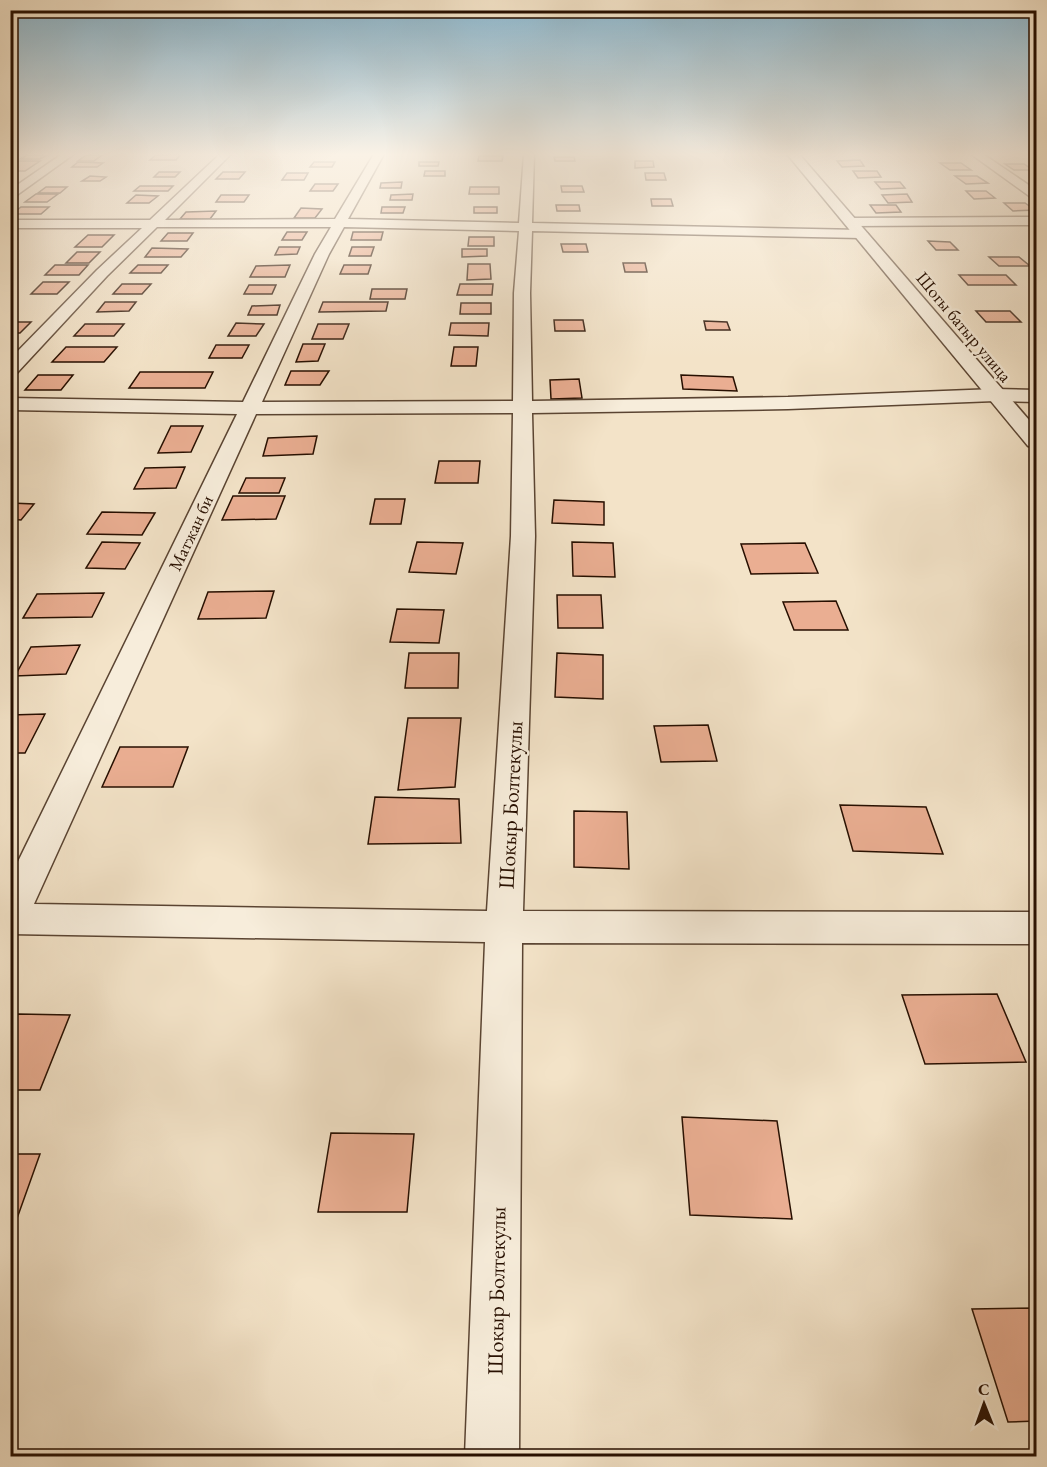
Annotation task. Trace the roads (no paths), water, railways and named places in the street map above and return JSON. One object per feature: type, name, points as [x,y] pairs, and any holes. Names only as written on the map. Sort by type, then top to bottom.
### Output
[{"type":"street","name":"Шогы батыр улица","points":[[851,222],[1036,441]]},
{"type":"street","points":[[10,224],[340,223],[856,228],[998,222]]},
{"type":"street","points":[[10,370],[102,273],[154,223]]},
{"type":"street","name":"Матжан би","points":[[10,918],[322,254],[340,223]]},
{"type":"street","name":"Шокыр Болтекулы","points":[[492,1456],[504,927],[523,536],[522,293],[526,225]]},
{"type":"street","points":[[10,404],[250,408],[521,407],[788,403],[995,395],[1036,396]]},
{"type":"street","points":[[10,918],[504,927],[1036,928]]}]
